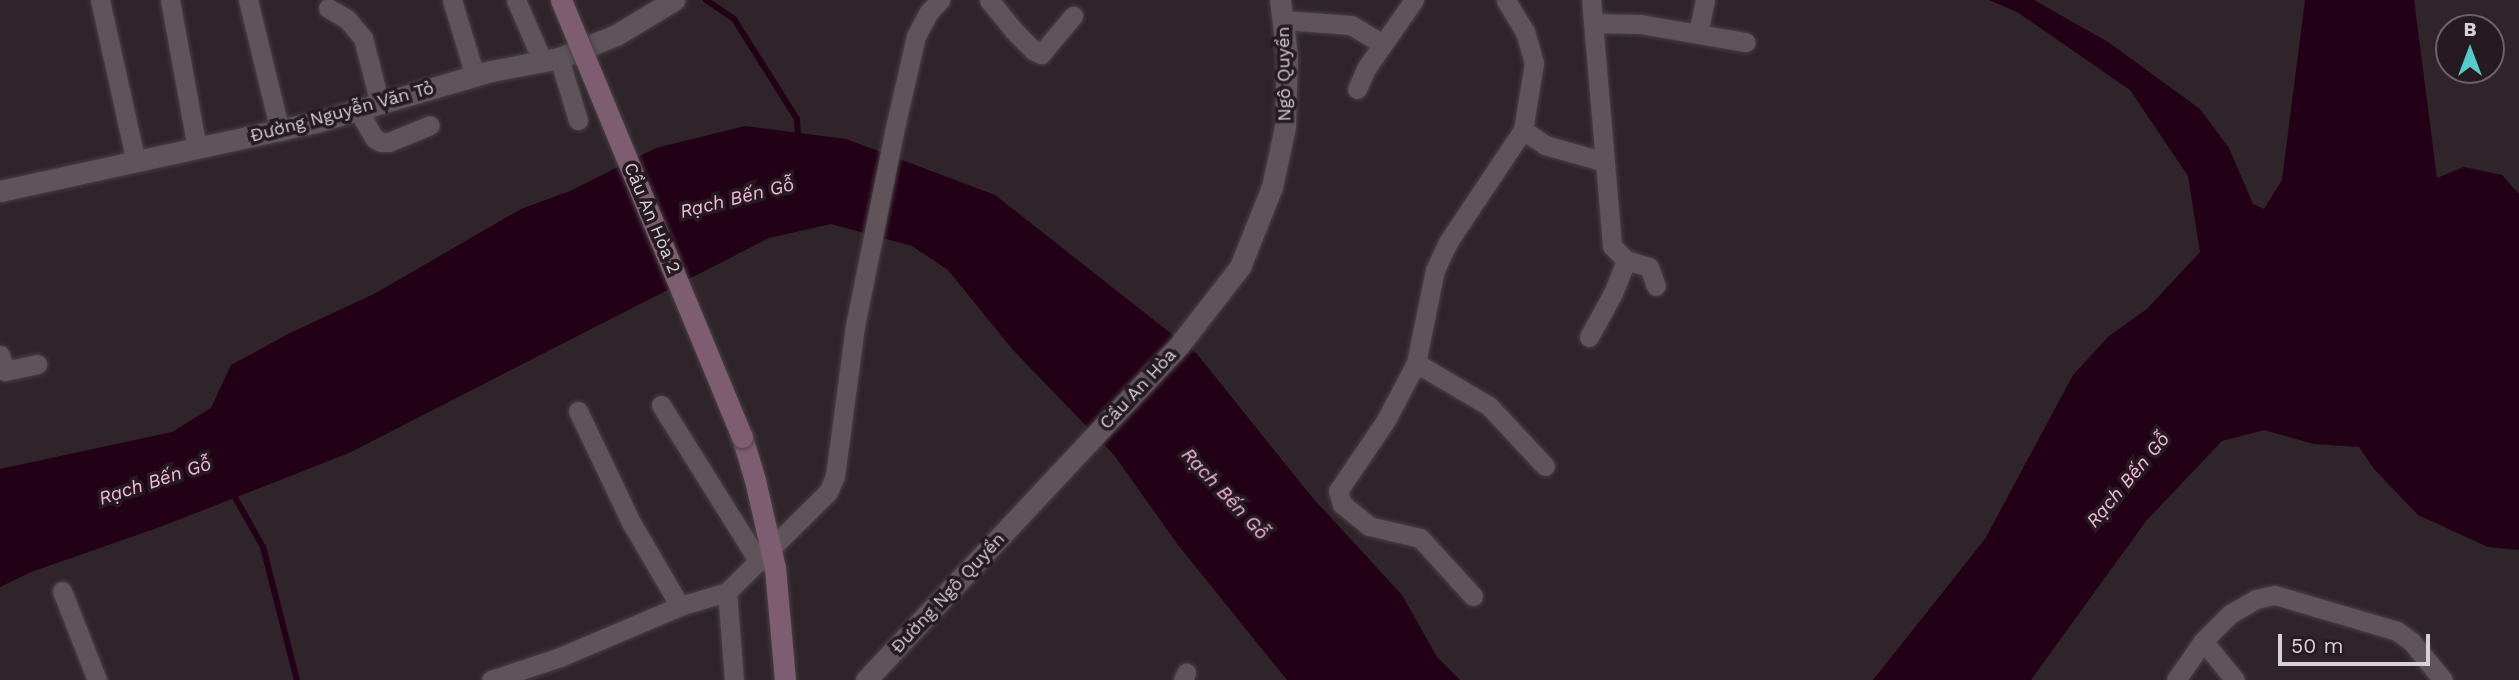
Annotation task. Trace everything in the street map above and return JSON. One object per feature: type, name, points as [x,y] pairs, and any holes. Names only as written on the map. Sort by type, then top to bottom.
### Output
[{"type":"main road","name":"Cầu An Hòa 2","points":[[561,0],[742,437],[765,556],[781,615],[785,680]]},
{"type":"street","points":[[100,0],[136,162]]},
{"type":"street","points":[[170,0],[197,149]]},
{"type":"street","points":[[248,0],[280,131]]},
{"type":"street","points":[[452,0],[475,76]]},
{"type":"street","points":[[516,0],[550,60],[578,120]]},
{"type":"street","name":"Đường Nguyễn Văn Tỏ","points":[[0,191],[280,131],[475,76],[550,60],[616,35],[674,0]]},
{"type":"street","points":[[491,680],[560,657],[680,606],[727,592],[828,492],[835,476],[855,326],[894,132],[916,36],[928,13],[940,0]]},
{"type":"street","points":[[989,0],[1015,32],[1034,51],[1041,54],[1073,16]]},
{"type":"street","points":[[1357,89],[1367,66],[1414,0]]},
{"type":"street","points":[[1473,596],[1420,538],[1369,526],[1339,499],[1338,491],[1386,420],[1416,363],[1435,270],[1463,216],[1523,130],[1534,62],[1525,32],[1506,0]]},
{"type":"street","points":[[1591,0],[1612,246],[1626,260],[1649,267],[1657,286]]},
{"type":"street","points":[[1698,33],[1704,0]]},
{"type":"street","points":[[328,8],[347,19],[363,38],[380,104]]},
{"type":"street","points":[[1282,10],[1351,25],[1383,44]]},
{"type":"street","name":"Ngô Quyền","points":[[1240,267],[1272,187],[1285,127],[1287,55],[1282,10]]},
{"type":"street","points":[[1593,23],[1640,24],[1745,42]]},
{"type":"street","points":[[358,110],[374,138],[381,142],[389,142],[430,125]]},
{"type":"street","points":[[1523,130],[1545,145],[1605,162]]},
{"type":"street","points":[[1589,337],[1614,293],[1626,260]]},
{"type":"street","name":"Cầu An Hòa","points":[[1029,505],[1180,344],[1240,267]]},
{"type":"street","points":[[0,355],[5,371],[37,364]]},
{"type":"street","points":[[1416,363],[1489,406],[1545,466]]},
{"type":"street","points":[[661,405],[765,556]]},
{"type":"street","points":[[578,411],[632,524],[680,606]]},
{"type":"street","name":"Đường Ngô Quyền","points":[[866,680],[1029,505]]},
{"type":"street","points":[[62,591],[97,680]]},
{"type":"street","points":[[727,592],[734,680]]},
{"type":"street","points":[[2176,680],[2203,641],[2230,614],[2265,596],[2283,596],[2397,631],[2411,641],[2443,680]]},
{"type":"street","points":[[2203,641],[2235,680]]},
{"type":"water","name":"Rạch Bến Gỗ","points":[[1989,0],[2034,0],[2108,42],[2200,109],[2229,148],[2253,204],[2264,209],[2282,180],[2305,0],[2414,0],[2437,178],[2464,167],[2502,175],[2519,194],[2519,550],[2488,547],[2418,515],[2374,469],[2359,447],[2314,444],[2264,430],[2222,441],[2146,521],[2031,680],[1873,680],[1985,539],[2073,375],[2109,336],[2147,309],[2200,252],[2188,176],[2130,90],[2017,12]]},
{"type":"water","name":"Rạch Bến Gỗ","points":[[745,126],[846,139],[995,195],[1197,354],[1311,496],[1402,595],[1437,657],[1460,680],[1287,680],[1178,545],[1114,455],[1013,350],[948,270],[912,246],[831,224],[769,238],[349,453],[160,527],[31,572],[0,587],[0,469],[172,432],[211,408],[231,365],[290,333],[374,294],[521,209],[570,191],[656,148]]},
{"type":"waterway","points":[[706,0],[734,19],[797,119],[798,140]]},
{"type":"waterway","points":[[232,492],[263,547],[297,680]]}]
